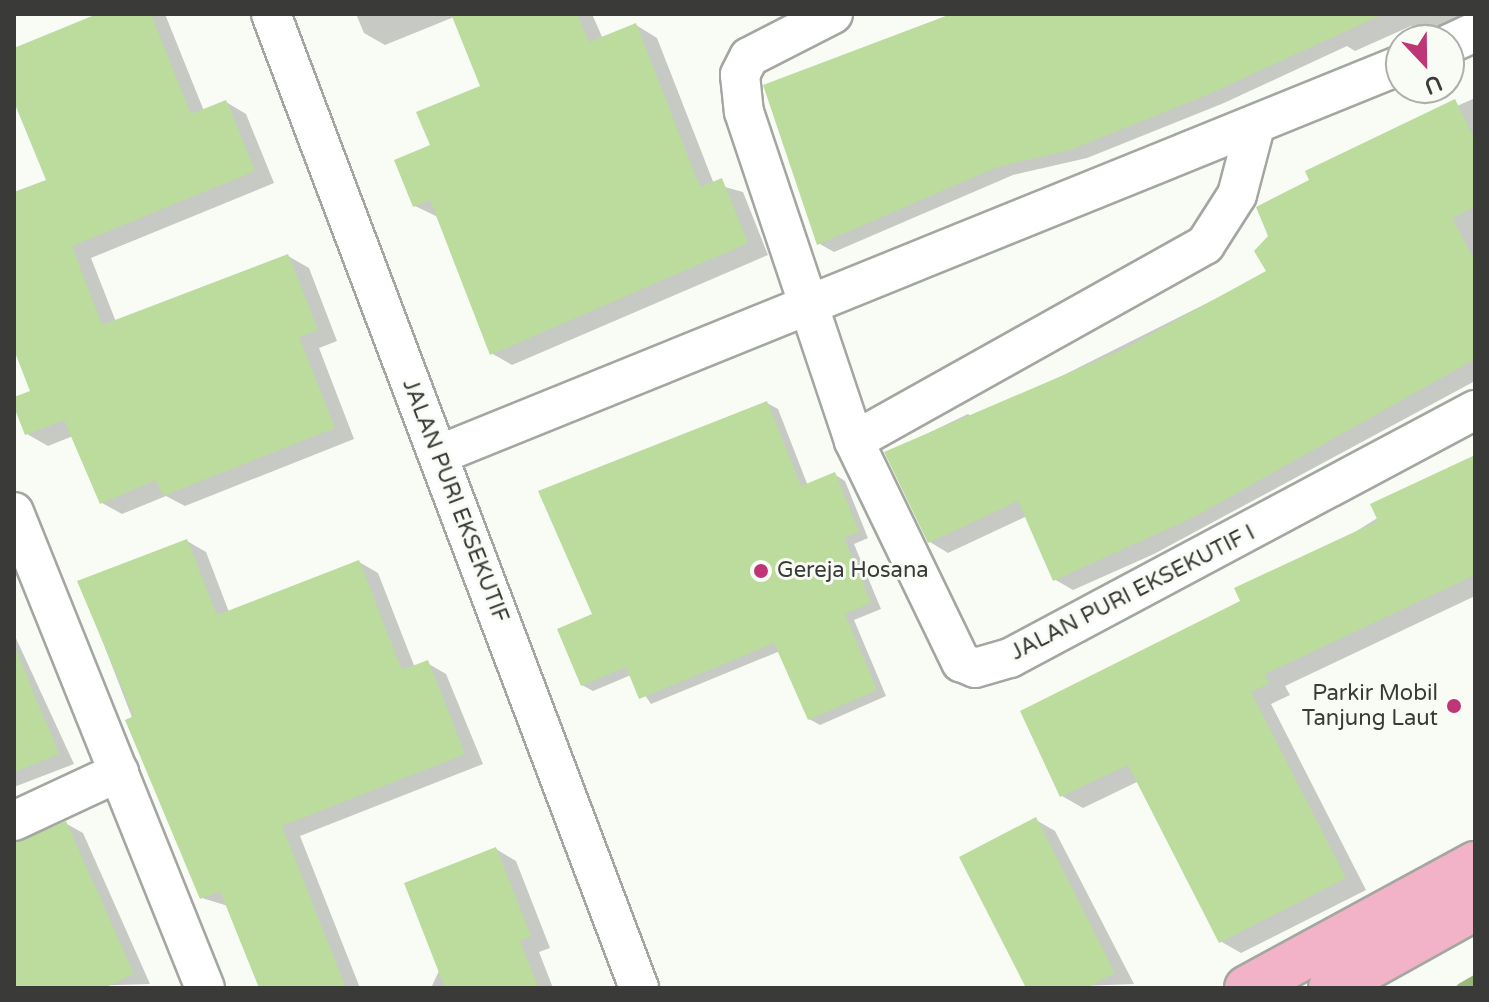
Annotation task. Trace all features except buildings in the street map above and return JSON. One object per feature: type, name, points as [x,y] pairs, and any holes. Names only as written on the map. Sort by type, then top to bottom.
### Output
[{"type":"highway","points":[[1247,988],[1475,864]]},
{"type":"highway","points":[[1331,988],[1475,908]]},
{"type":"street","name":"JALAN PURI EKSEKUTIF","points":[[271,14],[639,988]]},
{"type":"street","name":"JALAN PURI EKSEKUTIF I","points":[[833,14],[763,45],[740,75],[744,112],[802,302],[854,441],[949,648],[975,668],[1010,658],[1475,410]]},
{"type":"street","points":[[438,455],[802,302],[1254,130],[1385,72]]},
{"type":"street","points":[[854,441],[1205,245],[1225,224],[1254,130]]},
{"type":"street","points":[[14,512],[205,988]]},
{"type":"street","points":[[14,821],[119,772]]},
{"type":"waterway","points":[[1461,988],[1475,980]]},
{"type":"place","name":"Gereja Hosana","points":[[761,571]]},
{"type":"place","name":"Parkir Mobil Tanjung Laut","points":[[1454,706]]}]
